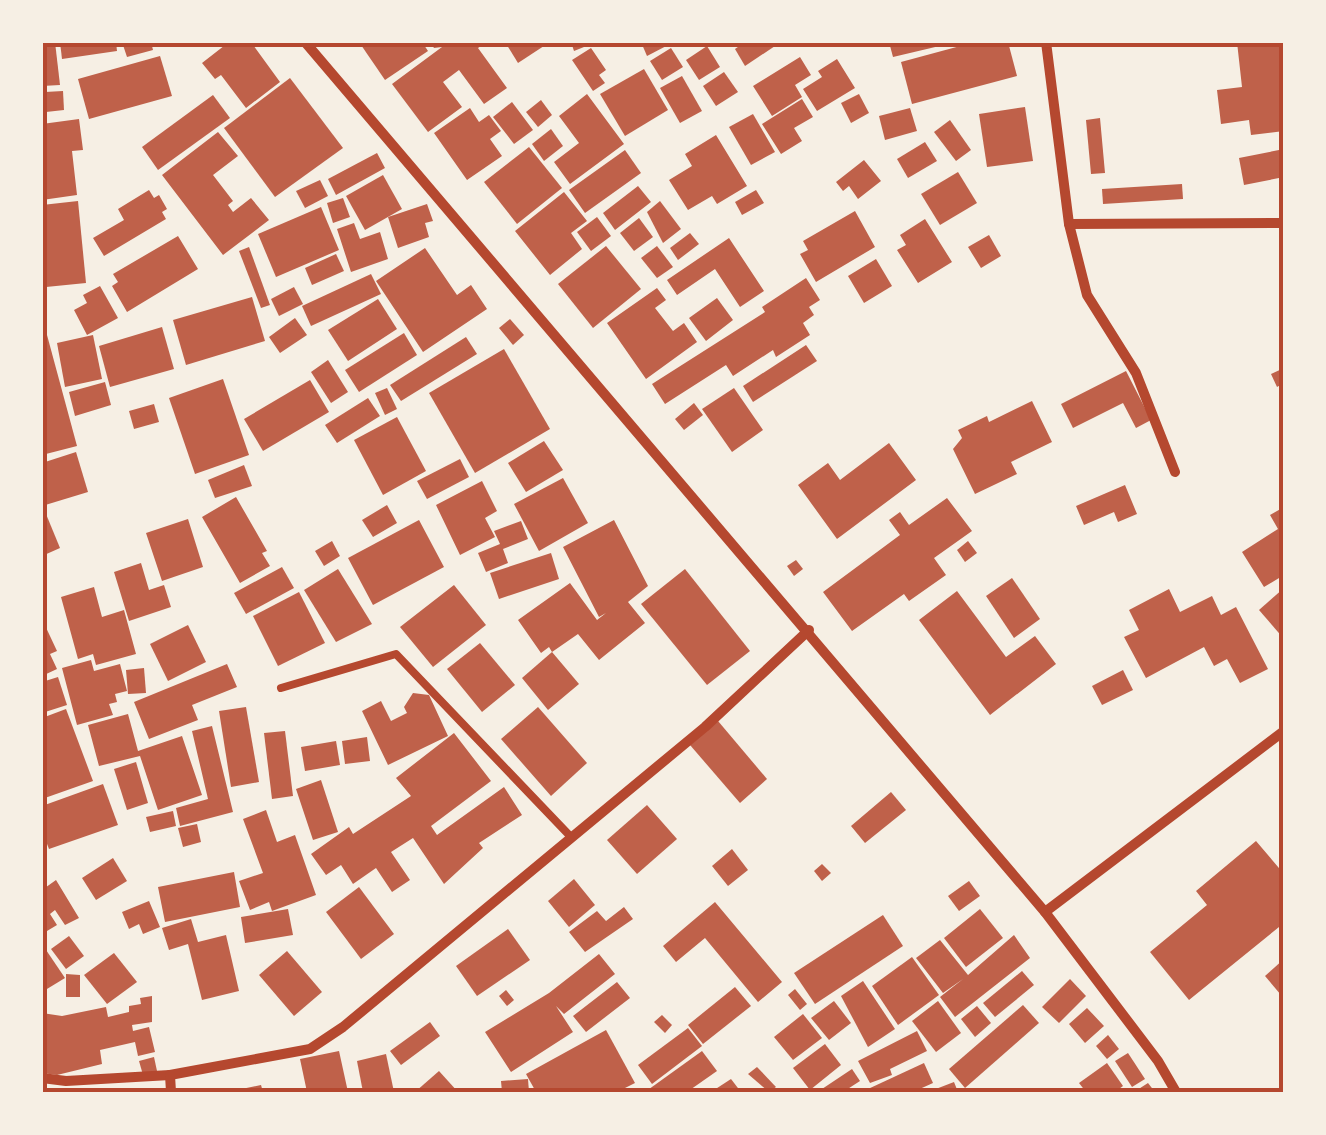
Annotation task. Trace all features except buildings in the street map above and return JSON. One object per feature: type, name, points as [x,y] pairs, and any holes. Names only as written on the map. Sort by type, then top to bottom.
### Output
[{"type":"street","points":[[305,42],[1044,912],[1158,1061],[1176,1092]]},
{"type":"street","points":[[1046,42],[1069,224],[1087,295],[1136,373],[1175,472]]},
{"type":"street","points":[[1069,224],[1284,224]]},
{"type":"street","points":[[42,1078],[66,1081],[170,1075],[310,1049],[343,1027],[704,728],[808,630]]},
{"type":"street","points":[[1044,912],[1284,731]]},
{"type":"street","points":[[170,1075],[171,1092]]},
{"type":"lane","points":[[281,688],[396,654],[572,837]]}]
